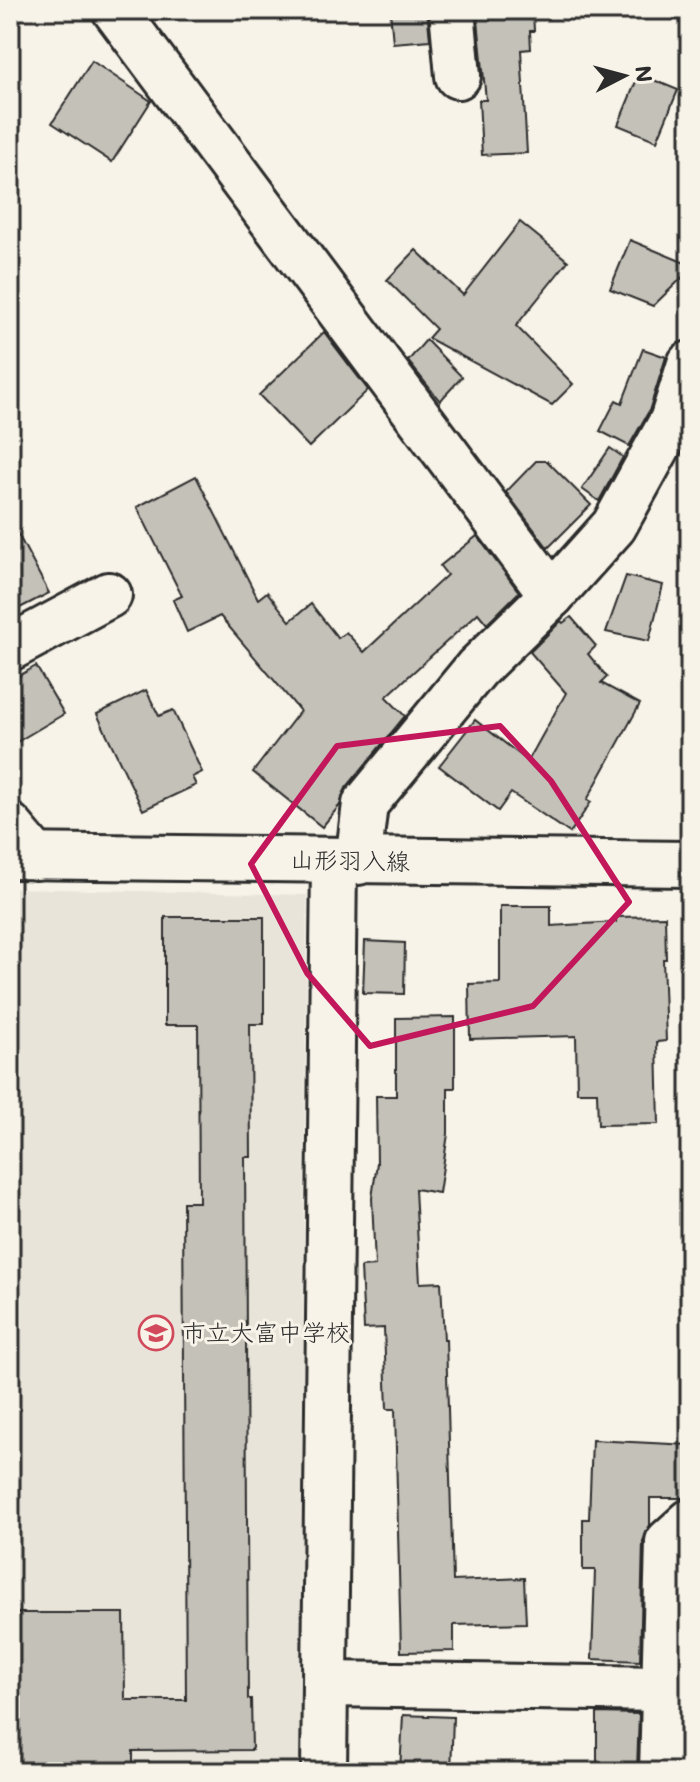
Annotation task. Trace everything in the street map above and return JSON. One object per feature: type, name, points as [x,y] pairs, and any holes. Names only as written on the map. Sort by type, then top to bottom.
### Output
[{"type":"main road","points":[[115,10],[552,595]]},
{"type":"main road","points":[[452,10],[458,76]]},
{"type":"main road","points":[[324,1772],[346,862],[365,804],[477,668],[552,595],[614,526],[672,421],[690,364]]},
{"type":"main road","points":[[10,648],[109,595]]},
{"type":"main road","name":"山形羽入線","points":[[19,847],[346,862],[690,864]]},
{"type":"main road","points":[[662,1772],[668,1542],[690,1522]]},
{"type":"main road","points":[[325,1684],[663,1689]]},
{"type":"highlighted area","points":[[500,726],[551,781],[629,902],[533,1006],[370,1046],[307,973],[251,864],[337,746]]},
{"type":"shaded area","name":"市立大富中学校","points":[[10,888],[307,895],[299,1772],[10,1772]]},
{"type":"building","points":[[390,10],[427,10],[430,40],[393,43]]},
{"type":"building","points":[[477,10],[533,10],[531,49],[521,50],[527,153],[482,155],[479,100],[486,100]]},
{"type":"building","points":[[92,61],[151,101],[112,162],[52,123]]},
{"type":"building","points":[[639,74],[678,90],[657,141],[618,125]]},
{"type":"building","points":[[520,222],[568,261],[516,326],[573,384],[552,405],[428,338],[436,329],[387,280],[416,250],[463,295]]},
{"type":"building","points":[[630,240],[690,265],[690,270],[653,306],[610,289]]},
{"type":"building","points":[[324,332],[368,390],[309,447],[259,395]]},
{"type":"building","points":[[426,340],[462,377],[440,401],[408,361]]},
{"type":"building","points":[[643,349],[666,357],[649,411],[629,446],[600,431],[616,400],[622,403]]},
{"type":"building","points":[[610,448],[623,457],[599,501],[582,489]]},
{"type":"building","points":[[536,461],[547,461],[591,505],[548,548],[506,492]]},
{"type":"building","points":[[196,476],[258,599],[267,592],[290,621],[311,604],[338,638],[346,632],[364,652],[447,575],[440,566],[477,536],[519,592],[487,624],[478,613],[386,697],[405,716],[346,788],[340,805],[322,827],[253,772],[300,711],[220,616],[187,632],[173,600],[182,596],[137,507]]},
{"type":"building","points":[[10,519],[49,593],[10,613]]},
{"type":"building","points":[[626,576],[663,585],[649,641],[606,632]]},
{"type":"building","points":[[571,617],[596,646],[588,654],[607,677],[601,683],[640,704],[587,800],[591,802],[570,833],[511,793],[498,811],[439,766],[475,720],[528,761],[566,693],[530,652],[561,621],[563,623]]},
{"type":"building","points":[[36,666],[64,714],[10,746],[10,681]]},
{"type":"building","points":[[146,690],[159,716],[173,710],[202,772],[192,777],[196,785],[143,810],[97,714]]},
{"type":"building","points":[[500,906],[551,906],[551,926],[616,922],[616,917],[665,916],[666,1041],[657,1042],[659,1124],[598,1125],[597,1092],[577,1092],[576,1036],[470,1039],[469,984],[500,983]]},
{"type":"building","points":[[165,917],[264,917],[264,1024],[250,1024],[251,1157],[245,1157],[248,1699],[251,1699],[252,1750],[133,1751],[133,1772],[10,1772],[10,1613],[124,1613],[125,1700],[186,1700],[183,1202],[199,1202],[198,1025],[165,1025]]},
{"type":"building","points":[[365,941],[405,943],[404,994],[363,993]]},
{"type":"building","points":[[455,1017],[455,1088],[448,1088],[448,1134],[439,1193],[415,1189],[420,1283],[441,1282],[446,1340],[453,1581],[524,1578],[526,1623],[454,1625],[454,1651],[401,1652],[395,1409],[387,1409],[384,1328],[364,1329],[361,1267],[375,1266],[372,1198],[377,1163],[376,1096],[396,1096],[396,1018]]},
{"type":"building","points":[[592,1440],[690,1445],[690,1498],[650,1498],[650,1525],[643,1541],[640,1661],[592,1659],[595,1570],[583,1570],[583,1519],[589,1519]]},
{"type":"building","points":[[597,1713],[639,1714],[637,1769],[597,1769]]},
{"type":"building","points":[[403,1715],[453,1717],[451,1772],[400,1772]]},
{"type":"place","name":"市立大富中学校","points":[[156,1333]]}]
